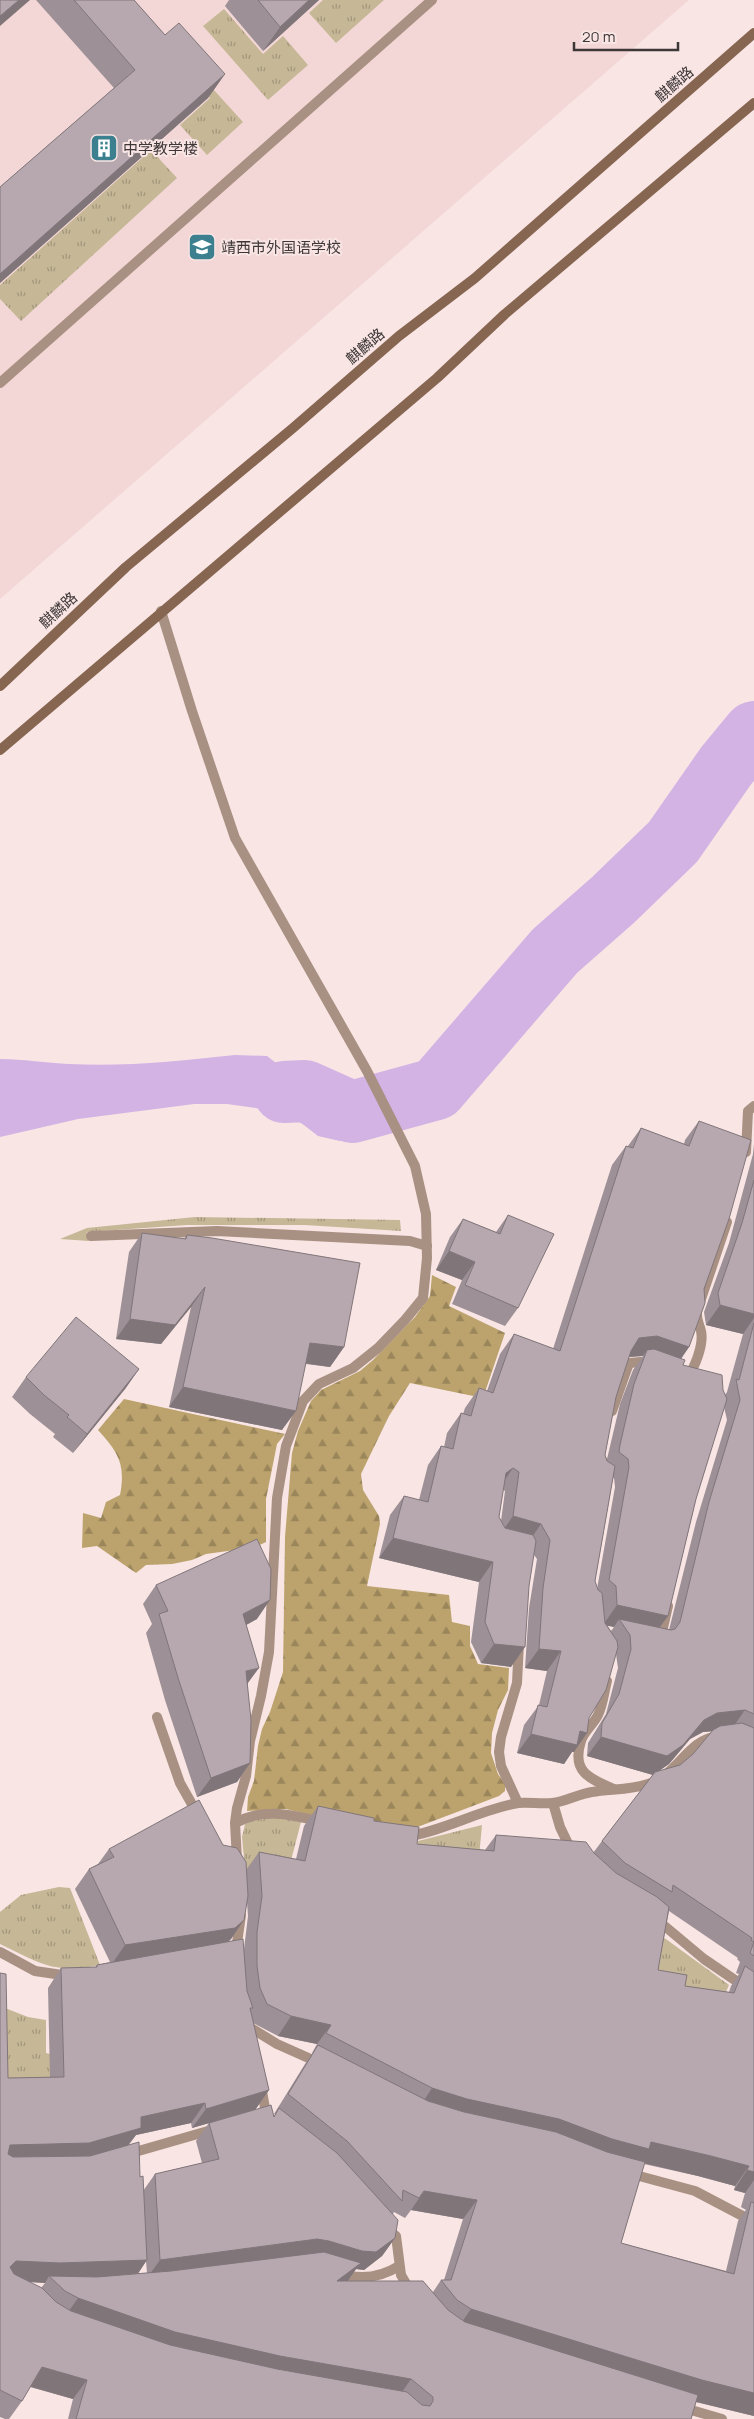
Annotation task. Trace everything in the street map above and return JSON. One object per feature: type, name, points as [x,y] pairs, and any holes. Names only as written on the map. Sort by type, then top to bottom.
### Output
[{"type":"main road","name":"麒麟路","points":[[0,686],[126,567],[400,336],[476,278],[754,33]]},
{"type":"main road","points":[[0,750],[437,378],[505,314],[754,103]]},
{"type":"street","points":[[0,383],[432,0]]},
{"type":"street","points":[[161,611],[192,711],[235,838],[367,1072],[415,1166],[426,1214],[427,1246],[423,1298],[378,1348],[353,1368],[319,1384],[303,1401],[286,1446],[277,1498],[269,1652],[250,1741],[246,1776],[235,1823],[236,1873],[227,1860]]},
{"type":"street","points":[[744,1159],[748,1111],[754,1106]]},
{"type":"street","points":[[687,1377],[693,1367],[701,1338],[697,1311],[729,1216]]},
{"type":"street","points":[[91,1236],[217,1230],[410,1242],[427,1246]]},
{"type":"street","points":[[609,1421],[629,1363],[641,1362],[659,1368]]},
{"type":"street","points":[[652,1642],[658,1643],[660,1640],[671,1595]]},
{"type":"street","points":[[518,1803],[502,1766],[499,1752],[501,1737],[517,1683],[520,1637]]},
{"type":"street","points":[[609,1674],[599,1712],[581,1741],[580,1766],[584,1774],[592,1780],[614,1789]]},
{"type":"street","points":[[157,1717],[180,1783],[204,1823]]},
{"type":"street","points":[[396,1837],[420,1834],[481,1813],[518,1803],[553,1803],[590,1792],[631,1788],[662,1778],[674,1769],[695,1744],[704,1739],[729,1736]]},
{"type":"street","points":[[553,1803],[567,1842],[580,1863]]},
{"type":"street","points":[[235,1823],[254,1814],[277,1813],[336,1825]]},
{"type":"street","points":[[235,1961],[241,1908]]},
{"type":"street","points":[[646,1911],[704,1959],[754,1993]]},
{"type":"street","points":[[224,1954],[237,1943]]},
{"type":"street","points":[[0,1952],[34,1971],[62,1977],[76,1976]]},
{"type":"street","points":[[242,2014],[246,2031],[331,2069]]},
{"type":"street","points":[[258,2073],[262,2115],[276,2124]]},
{"type":"street","points":[[118,2156],[131,2157],[221,2127]]},
{"type":"street","points":[[614,2169],[695,2191],[754,2222]]},
{"type":"street","points":[[376,2217],[396,2236],[399,2266],[408,2289],[418,2301]]},
{"type":"street","points":[[329,2270],[345,2275],[374,2276],[387,2274],[399,2266]]},
{"type":"street","points":[[674,2404],[722,2419]]},
{"type":"shaded area","name":"靖西市外国语学校","points":[[0,0],[689,0],[0,599]]},
{"type":"shaded area","points":[[235,1055],[267,1056],[294,1077],[326,1085],[342,1092],[360,1091],[376,1132],[340,1141],[318,1136],[300,1122],[277,1111],[227,1104],[194,1104],[78,1119],[0,1137],[0,1059],[110,1065]]},
{"type":"green space","points":[[323,0],[384,0],[336,43],[309,13]]},
{"type":"green space","points":[[224,9],[263,54],[283,36],[308,65],[268,100],[203,26]]},
{"type":"green space","points":[[182,55],[243,122],[207,155],[180,125],[210,98],[175,61]]},
{"type":"green space","points":[[151,150],[177,178],[21,321],[0,299],[0,285]]},
{"type":"green space","points":[[195,1217],[400,1220],[401,1231],[305,1225],[187,1225],[87,1232],[86,1236],[89,1241],[60,1239],[87,1228]]},
{"type":"green space","points":[[432,1275],[456,1287],[449,1306],[505,1333],[483,1398],[410,1383],[389,1416],[361,1474],[363,1490],[379,1516],[380,1524],[367,1586],[449,1595],[452,1622],[470,1626],[470,1646],[478,1664],[509,1668],[508,1690],[498,1710],[492,1733],[491,1753],[498,1774],[505,1784],[505,1791],[499,1796],[407,1831],[319,1817],[286,1809],[247,1811],[248,1797],[254,1781],[262,1729],[270,1712],[283,1672],[285,1537],[292,1453],[298,1431],[311,1401],[321,1390],[360,1371],[415,1317],[430,1296]]},
{"type":"green space","points":[[124,1399],[285,1434],[277,1444],[266,1499],[266,1542],[245,1552],[235,1550],[206,1554],[192,1560],[172,1564],[146,1565],[136,1573],[97,1546],[82,1548],[83,1513],[101,1518],[106,1502],[120,1495],[122,1475],[119,1459],[111,1445],[98,1430]]},
{"type":"green space","points":[[277,1818],[301,1822],[287,1876],[245,1869],[242,1837],[245,1824],[253,1820]]},
{"type":"green space","points":[[482,1825],[478,1868],[416,1874],[418,1841]]},
{"type":"green space","points":[[59,1887],[70,1888],[100,1965],[84,1968],[59,1968],[38,1962],[0,1944],[0,1912],[21,1895]]},
{"type":"green space","points":[[659,1934],[729,1985],[717,2013],[651,1988]]},
{"type":"green space","points":[[5,2008],[28,2017],[46,2020],[46,2053],[54,2055],[57,2125],[0,2094]]},
{"type":"building","points":[[0,0],[19,0],[0,16]]},
{"type":"building","name":"中学教学楼","points":[[74,0],[134,0],[165,35],[179,23],[225,74],[0,274],[0,187],[135,70]]},
{"type":"building","points":[[258,0],[309,0],[280,27]]},
{"type":"building","points":[[699,1121],[751,1140],[729,1219],[704,1289],[705,1303],[689,1347],[657,1336],[639,1338],[631,1351],[616,1397],[605,1455],[607,1461],[615,1466],[595,1581],[598,1590],[602,1593],[605,1623],[617,1641],[618,1647],[606,1690],[589,1718],[587,1733],[580,1731],[577,1745],[531,1734],[538,1705],[547,1707],[561,1651],[539,1649],[543,1588],[550,1540],[541,1524],[513,1516],[519,1472],[513,1468],[506,1473],[499,1517],[505,1528],[533,1535],[536,1541],[529,1586],[525,1647],[494,1644],[485,1622],[493,1562],[393,1538],[404,1496],[428,1502],[441,1446],[453,1449],[461,1413],[471,1416],[479,1388],[493,1393],[514,1334],[560,1351],[626,1146],[633,1148],[641,1128],[689,1146]]},
{"type":"building","points":[[754,1180],[754,1314],[720,1305],[718,1293],[742,1223]]},
{"type":"building","points":[[508,1215],[554,1234],[518,1308],[465,1285],[475,1262],[449,1251],[463,1219],[500,1234]]},
{"type":"building","points":[[142,1233],[186,1239],[187,1235],[212,1238],[360,1263],[344,1347],[310,1343],[296,1411],[183,1387],[205,1287],[175,1325],[130,1319]]},
{"type":"building","points":[[76,1317],[139,1369],[87,1434],[67,1417],[69,1415],[44,1395],[26,1377]]},
{"type":"building","points":[[754,1323],[754,1714],[745,1710],[717,1713],[704,1720],[683,1745],[667,1756],[601,1737],[602,1723],[619,1694],[631,1649],[630,1635],[619,1619],[671,1630],[675,1629],[680,1622],[709,1502],[740,1400],[736,1379],[739,1380]]},
{"type":"building","points":[[654,1349],[685,1360],[683,1365],[722,1375],[723,1390],[727,1399],[696,1499],[668,1616],[617,1605],[616,1586],[609,1580],[629,1467],[628,1459],[619,1452],[620,1445],[634,1384],[647,1350]]},
{"type":"building","points":[[257,1539],[271,1569],[270,1600],[243,1614],[259,1668],[246,1671],[251,1720],[250,1763],[211,1778],[159,1614],[168,1611],[156,1585]]},
{"type":"building","points":[[742,1723],[754,1728],[754,1942],[751,1940],[752,1938],[673,1885],[672,1892],[625,1863],[602,1841],[655,1772],[680,1765],[693,1754],[713,1730],[720,1726]]},
{"type":"building","points":[[199,1800],[223,1845],[237,1848],[246,1862],[248,1896],[244,1920],[235,1928],[125,1945],[89,1869],[114,1857],[109,1849]]},
{"type":"building","points":[[318,1806],[374,1818],[374,1821],[419,1827],[417,1844],[494,1851],[496,1835],[586,1842],[594,1853],[616,1873],[657,1897],[669,1907],[658,1970],[687,1975],[685,1986],[734,1993],[745,1966],[754,1972],[754,2172],[747,2170],[749,2166],[711,2156],[651,2142],[649,2149],[612,2139],[559,2119],[467,2099],[432,2088],[326,2033],[331,2025],[291,2016],[267,2004],[260,1988],[257,1966],[257,1932],[262,1896],[259,1852],[305,1861]]},
{"type":"building","points":[[243,1939],[247,1991],[253,2008],[250,2008],[269,2090],[206,2109],[205,2103],[141,2117],[141,2128],[89,2143],[10,2145],[8,2154],[13,2157],[90,2156],[139,2142],[140,2177],[143,2176],[147,2260],[60,2263],[16,2261],[10,2267],[14,2274],[42,2288],[56,2302],[71,2311],[170,2345],[277,2369],[407,2392],[422,2405],[430,2406],[433,2397],[411,2379],[280,2356],[175,2332],[78,2298],[65,2291],[49,2276],[97,2277],[171,2271],[324,2252],[361,2263],[337,2281],[423,2281],[448,2310],[465,2322],[698,2395],[691,2419],[76,2419],[87,2380],[42,2367],[22,2401],[0,2390],[0,1973],[6,1974],[8,2078],[64,2077],[61,1968],[97,1967],[97,1965]]},
{"type":"building","points":[[754,1942],[754,1956],[750,1953]]},
{"type":"building","points":[[318,2045],[428,2101],[464,2112],[556,2132],[607,2152],[645,2162],[621,2243],[734,2274],[751,2202],[754,2203],[754,2393],[702,2380],[471,2309],[457,2300],[441,2280],[451,2280],[477,2200],[424,2191],[419,2198],[403,2190],[402,2201],[347,2141],[288,2094]]},
{"type":"building","points":[[271,2105],[274,2117],[279,2108],[337,2153],[398,2220],[395,2238],[376,2252],[362,2251],[317,2239],[160,2260],[155,2174],[219,2159],[209,2123]]},
{"type":"waterway","points":[[284,1092],[305,1091],[352,1112],[436,1089],[555,951],[613,900],[673,842],[726,766],[754,732]]},
{"type":"place","name":"中学教学楼","points":[[104,148]]},
{"type":"place","name":"靖西市外国语学校","points":[[202,247]]}]
